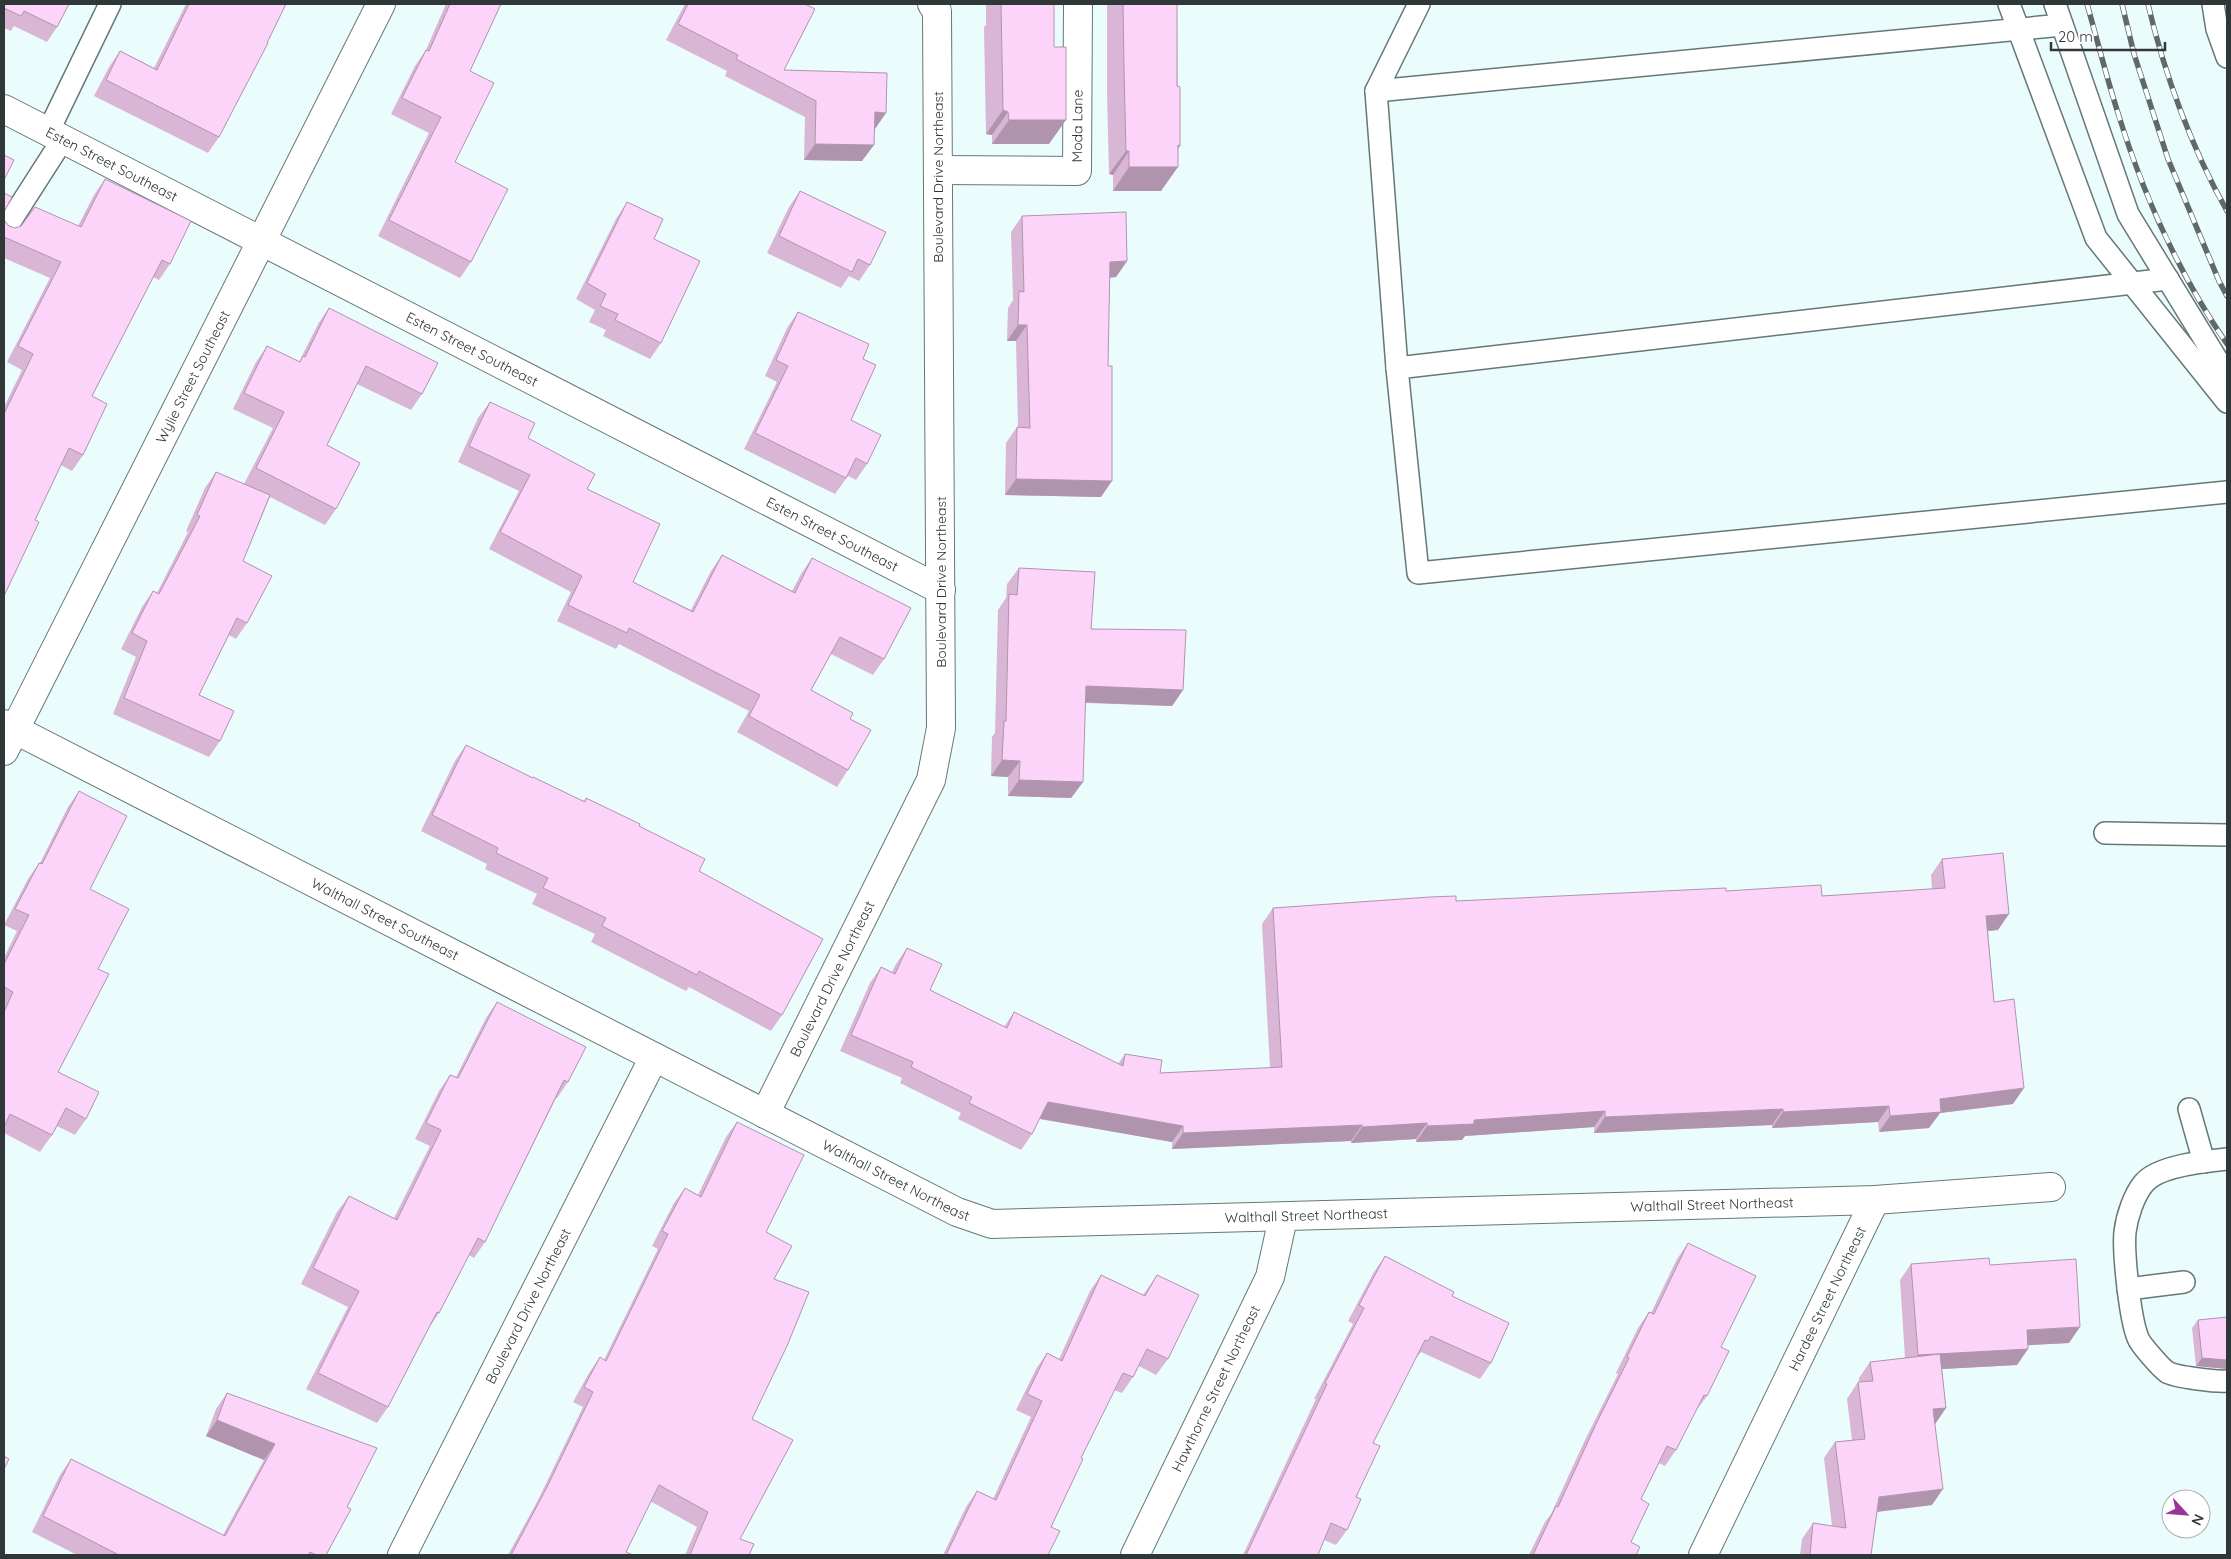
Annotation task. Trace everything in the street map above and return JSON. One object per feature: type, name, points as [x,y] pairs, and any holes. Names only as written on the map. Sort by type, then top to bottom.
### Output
[{"type":"street","name":"Wylie Street Southeast","points":[[7,735],[381,4]]},
{"type":"street","name":"Moda Lane","points":[[938,170],[1077,171],[1078,4]]},
{"type":"street","name":"Boulevard Drive Northeast","points":[[765,1114],[931,780],[940,728],[938,170],[934,7]]},
{"type":"street","name":"Esten Street Southeast","points":[[4,109],[941,590]]},
{"type":"street","name":"Walthall Street Southeast","points":[[7,735],[765,1114]]},
{"type":"street","name":"Boulevard Drive Northeast","points":[[402,1555],[654,1057]]},
{"type":"street","name":"Walthall Street Northeast","points":[[765,1114],[957,1212],[992,1224],[1283,1218],[1875,1200]]},
{"type":"street","points":[[1875,1200],[2051,1187]]},
{"type":"street","name":"Hardee Street Northeast","points":[[1703,1555],[1875,1200]]},
{"type":"street","name":"Hawthorne Street Northeast","points":[[1134,1555],[1270,1277],[1283,1218]]},
{"type":"lane","points":[[4,231],[55,136],[110,4]]},
{"type":"lane","points":[[1419,4],[1376,91],[1397,368],[1418,573],[2227,492]]},
{"type":"lane","points":[[2009,4],[2096,238],[2227,402]]},
{"type":"lane","points":[[2055,4],[2128,214],[2227,376]]},
{"type":"lane","points":[[2213,4],[2217,29],[2227,57]]},
{"type":"lane","points":[[1376,91],[2062,25]]},
{"type":"lane","points":[[1397,368],[2168,279]]},
{"type":"lane","points":[[2104,833],[2227,835]]},
{"type":"lane","points":[[2189,1109],[2204,1162]]},
{"type":"lane","points":[[2227,1159],[2204,1162],[2161,1172],[2145,1181],[2135,1197],[2125,1232],[2128,1289],[2138,1339],[2168,1373],[2216,1382],[2227,1380]]},
{"type":"lane","points":[[2128,1289],[2184,1282]]},
{"type":"building","points":[[4,4],[69,4],[57,27],[24,11],[21,16],[4,8]]},
{"type":"building","points":[[189,4],[286,4],[219,137],[106,80],[120,51],[157,70]]},
{"type":"building","points":[[450,4],[501,4],[470,71],[494,83],[455,162],[508,189],[471,262],[389,220],[441,117],[402,98],[426,50],[429,51]]},
{"type":"building","points":[[688,4],[805,4],[815,9],[784,70],[887,73],[886,113],[875,112],[874,145],[815,144],[816,101],[736,59],[738,55],[678,24]]},
{"type":"building","points":[[1001,4],[1054,4],[1054,47],[1066,47],[1066,120],[1009,120],[1008,112],[1003,110]]},
{"type":"building","points":[[1123,4],[1177,4],[1177,86],[1180,87],[1178,167],[1129,167],[1129,151],[1126,151]]},
{"type":"building","points":[[4,155],[14,160],[4,180]]},
{"type":"building","points":[[105,179],[191,221],[170,264],[162,260],[92,396],[107,404],[83,455],[69,448],[35,520],[39,522],[4,596],[4,414],[33,354],[18,346],[61,262],[4,237],[4,220],[9,226],[15,228],[21,226],[35,207],[81,227]]},
{"type":"building","points":[[800,191],[886,232],[870,265],[858,259],[852,272],[779,236]]},
{"type":"building","points":[[4,193],[12,197],[4,212]]},
{"type":"building","points":[[627,202],[663,219],[654,239],[700,261],[661,343],[615,320],[618,314],[600,306],[606,294],[587,283]]},
{"type":"building","points":[[1126,212],[1127,261],[1110,262],[1108,366],[1112,366],[1112,481],[1016,479],[1017,427],[1030,428],[1027,325],[1018,325],[1019,291],[1024,292],[1022,216]]},
{"type":"building","points":[[329,308],[438,363],[422,394],[366,366],[327,445],[360,463],[336,509],[256,468],[284,412],[244,393],[267,346],[300,362],[303,356],[305,357]]},
{"type":"building","points":[[798,312],[869,344],[863,359],[876,365],[851,420],[881,435],[867,464],[856,458],[846,478],[755,433],[788,366],[776,360]]},
{"type":"building","points":[[490,402],[535,423],[528,438],[595,474],[587,489],[660,524],[633,582],[693,612],[722,555],[795,593],[812,558],[911,608],[884,659],[840,637],[811,690],[853,713],[850,719],[871,730],[848,770],[749,716],[760,695],[629,628],[627,633],[568,605],[582,576],[500,532],[530,475],[469,446]]},
{"type":"building","points":[[216,472],[270,495],[243,561],[272,576],[247,623],[237,618],[199,695],[234,711],[220,741],[124,698],[147,641],[132,633],[153,591],[159,594],[200,516],[197,515]]},
{"type":"building","points":[[1019,568],[1095,572],[1091,629],[1186,630],[1183,690],[1086,686],[1083,782],[1019,780],[1020,761],[1002,760],[1004,721],[1006,721],[1009,594],[1017,595]]},
{"type":"building","points":[[466,745],[585,802],[586,798],[705,859],[699,871],[823,939],[782,1015],[699,971],[697,975],[602,926],[606,918],[543,888],[548,878],[496,853],[498,848],[432,815]]},
{"type":"building","points":[[79,791],[127,816],[90,889],[129,909],[98,969],[109,974],[58,1072],[99,1092],[86,1119],[66,1108],[52,1135],[10,1114],[4,1127],[4,1012],[13,992],[4,987],[4,964],[29,915],[15,909],[39,863],[42,864]]},
{"type":"building","points":[[2003,853],[2009,914],[1986,916],[1994,1002],[2014,999],[2024,1088],[1940,1099],[1941,1112],[1890,1116],[1889,1106],[1783,1112],[1783,1109],[1605,1117],[1605,1111],[1474,1120],[1474,1124],[1427,1126],[1427,1123],[1362,1127],[1362,1125],[1183,1133],[1183,1126],[1048,1102],[1032,1134],[969,1103],[972,1097],[911,1067],[913,1062],[851,1035],[881,967],[895,974],[907,948],[942,964],[930,990],[1007,1028],[1014,1012],[1123,1066],[1125,1054],[1162,1060],[1160,1073],[1282,1067],[1273,908],[1430,897],[1456,896],[1456,901],[1726,888],[1726,891],[1821,885],[1822,896],[1945,888],[1942,859]]},
{"type":"building","points":[[497,1002],[586,1047],[568,1082],[564,1080],[485,1242],[478,1238],[388,1407],[318,1373],[359,1291],[313,1268],[349,1196],[397,1220],[441,1130],[426,1123],[450,1075],[458,1078]]},
{"type":"building","points":[[737,1122],[804,1155],[766,1232],[792,1246],[774,1279],[809,1292],[787,1346],[752,1419],[793,1440],[740,1539],[754,1544],[749,1555],[690,1555],[708,1512],[659,1485],[626,1552],[633,1555],[511,1555],[547,1487],[593,1392],[584,1387],[600,1357],[606,1361],[668,1234],[662,1231],[685,1188],[701,1197]]},
{"type":"building","points":[[1688,1243],[1756,1276],[1721,1347],[1729,1351],[1707,1396],[1704,1395],[1676,1450],[1667,1446],[1641,1499],[1649,1504],[1631,1542],[1640,1547],[1636,1555],[1533,1555],[1556,1506],[1558,1507],[1649,1312],[1654,1314]]},
{"type":"building","points":[[1385,1256],[1454,1292],[1452,1296],[1509,1323],[1491,1363],[1431,1336],[1428,1341],[1425,1340],[1373,1443],[1380,1446],[1356,1497],[1361,1499],[1347,1530],[1331,1523],[1318,1555],[1246,1555],[1327,1384],[1325,1383],[1364,1308],[1359,1305]]},
{"type":"building","points":[[1989,1258],[1990,1265],[2076,1259],[2080,1327],[2027,1330],[2028,1349],[1918,1355],[1911,1264]]},
{"type":"building","points":[[1101,1275],[1145,1296],[1157,1275],[1199,1295],[1168,1359],[1147,1349],[1133,1377],[1123,1373],[1081,1458],[1083,1459],[1051,1527],[1060,1531],[1048,1555],[946,1555],[977,1491],[996,1500],[1042,1401],[1027,1394],[1047,1353],[1062,1361]]},
{"type":"building","points":[[2227,1317],[2227,1360],[2202,1358],[2198,1320]]},
{"type":"building","points":[[1940,1354],[1946,1408],[1933,1409],[1943,1489],[1879,1497],[1871,1555],[1810,1555],[1813,1523],[1846,1528],[1835,1442],[1865,1439],[1858,1382],[1873,1381],[1870,1362]]},
{"type":"building","points":[[227,1393],[377,1448],[347,1507],[351,1509],[326,1555],[316,1555],[310,1552],[308,1555],[119,1555],[43,1516],[71,1459],[225,1536],[275,1444],[217,1420]]},
{"type":"building","points":[[4,1456],[9,1459],[4,1469]]},
{"type":"railway","points":[[2087,4],[2117,110],[2150,202],[2163,232],[2193,289],[2227,344]]},
{"type":"railway","points":[[2122,4],[2134,54],[2168,159],[2227,296]]},
{"type":"railway","points":[[2148,4],[2162,57],[2180,110],[2202,162],[2227,211]]}]
